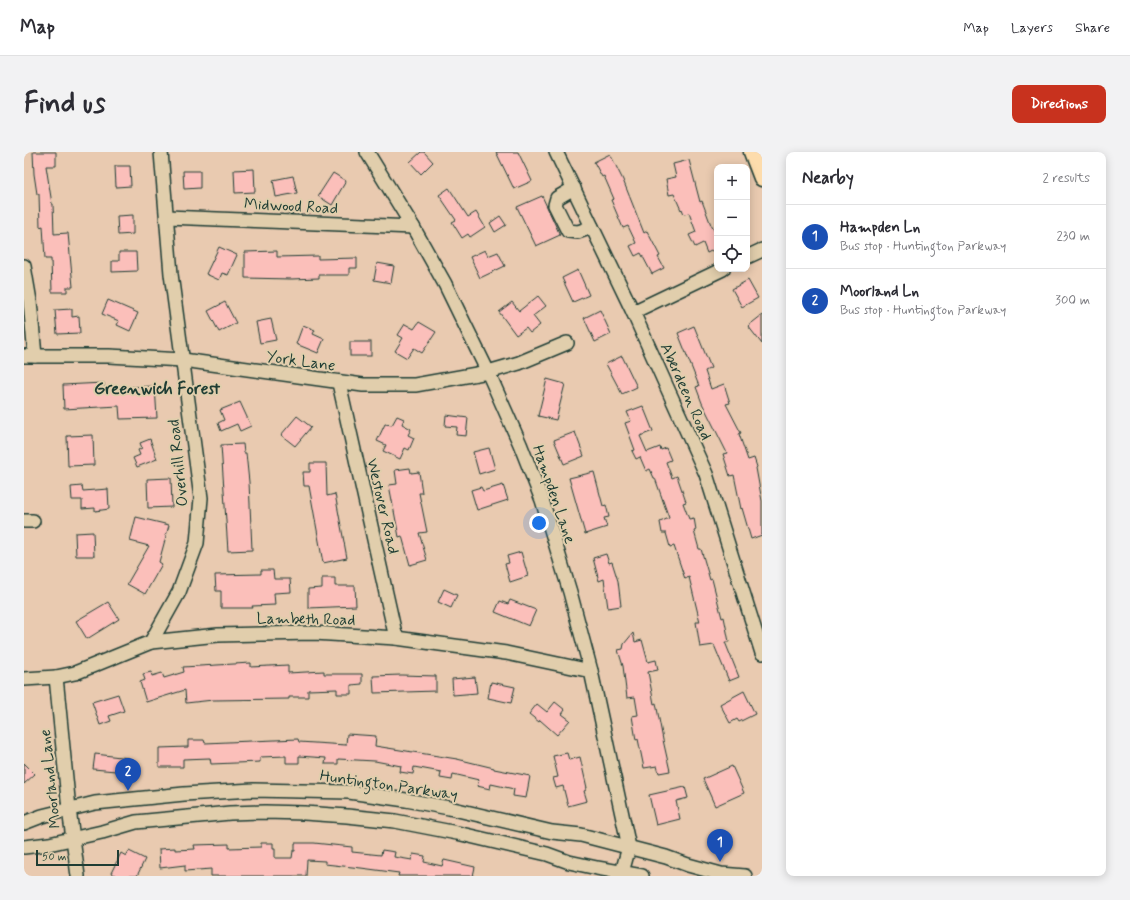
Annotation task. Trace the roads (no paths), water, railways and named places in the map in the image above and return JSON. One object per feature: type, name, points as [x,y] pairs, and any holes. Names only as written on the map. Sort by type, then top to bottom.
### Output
[{"type":"main road","points":[[752,152],[762,178]]},
{"type":"street","name":"Overhill Road","points":[[151,642],[179,592],[197,543],[201,498],[171,274],[161,152]]},
{"type":"street","name":"Hampden Lane","points":[[367,152],[413,228],[444,284],[488,372],[520,444],[542,500],[570,592],[591,671],[629,847],[622,874]]},
{"type":"street","name":"Aberdeen Road","points":[[556,152],[633,312],[706,474],[762,653]]},
{"type":"street","points":[[574,188],[557,198],[555,205],[568,231],[578,232],[592,227]]},
{"type":"street","name":"Midwood Road","points":[[167,217],[413,228]]},
{"type":"street","points":[[750,256],[762,250]]},
{"type":"street","points":[[24,266],[30,301],[30,356]]},
{"type":"street","points":[[633,312],[717,272]]},
{"type":"street","name":"York Lane","points":[[30,356],[109,356],[183,360],[339,383],[363,385],[415,385],[488,372],[519,363],[567,343]]},
{"type":"street","name":"Westover Road","points":[[339,383],[396,638]]},
{"type":"street","name":"Lambeth Road","points":[[24,679],[56,678],[75,673],[151,642],[218,635],[314,633],[396,638],[506,653],[591,671]]},
{"type":"street","name":"Moorland Lane","points":[[56,678],[72,838],[78,876]]},
{"type":"street","name":"Huntington Parkway","points":[[24,824],[42,816],[95,803],[220,791],[253,790],[349,792],[450,808],[552,832],[581,835],[666,857],[688,866],[731,876],[745,876]]},
{"type":"street","points":[[24,847],[49,844],[102,832],[136,822],[183,817],[265,812],[347,816],[395,821],[457,833],[547,854],[583,865],[622,874],[642,876]]},
{"type":"place","name":"Moorland Ln","points":[[128,791]]},
{"type":"place","name":"Hampden Ln","points":[[720,862]]},
{"type":"district","name":"Greenwich Forest","points":[[157,388]]}]
